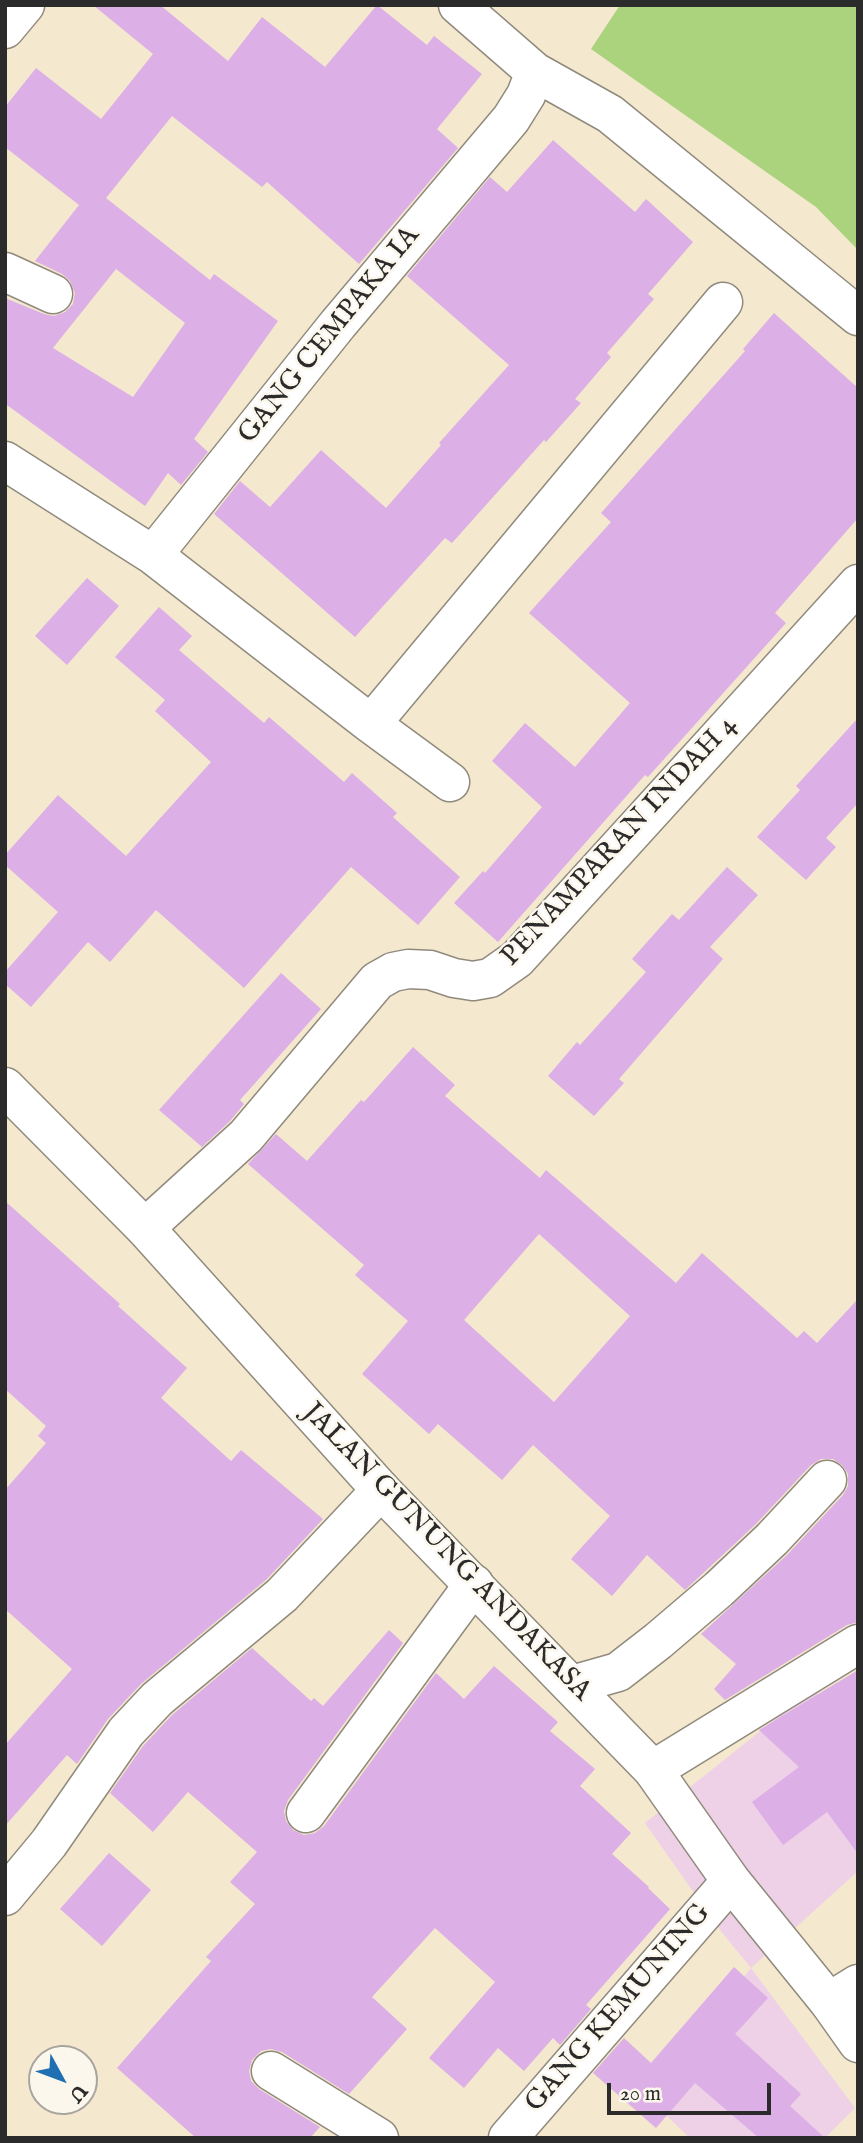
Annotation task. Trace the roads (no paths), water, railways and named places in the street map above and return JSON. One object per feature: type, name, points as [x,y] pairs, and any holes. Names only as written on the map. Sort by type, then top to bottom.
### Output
[{"type":"street","points":[[5,29],[24,5]]},
{"type":"street","points":[[458,5],[535,72],[610,114],[858,316]]},
{"type":"street","name":"GANG CEMPAKA IA","points":[[152,555],[338,324],[510,119],[526,95],[535,72]]},
{"type":"street","points":[[5,272],[53,294]]},
{"type":"street","points":[[372,724],[723,302]]},
{"type":"street","points":[[5,461],[152,555],[450,782]]},
{"type":"street","name":"PENAMPARAN INDAH 4","points":[[145,1228],[246,1136],[377,981],[393,972],[408,969],[430,970],[473,981],[490,978],[517,959],[858,584]]},
{"type":"street","name":"JALAN GUNUNG ANDAKASA","points":[[5,1087],[145,1228],[380,1490],[653,1770],[731,1881],[843,1993],[858,2043]]},
{"type":"street","points":[[572,1685],[618,1672],[658,1641],[772,1539],[827,1480]]},
{"type":"street","points":[[5,1896],[49,1843],[126,1732],[158,1699],[282,1595],[380,1490]]},
{"type":"street","points":[[306,1813],[474,1584]]},
{"type":"street","points":[[653,1770],[858,1644]]},
{"type":"street","name":"GANG KEMUNING","points":[[508,2138],[731,1881]]},
{"type":"street","points":[[271,2071],[379,2138]]}]
